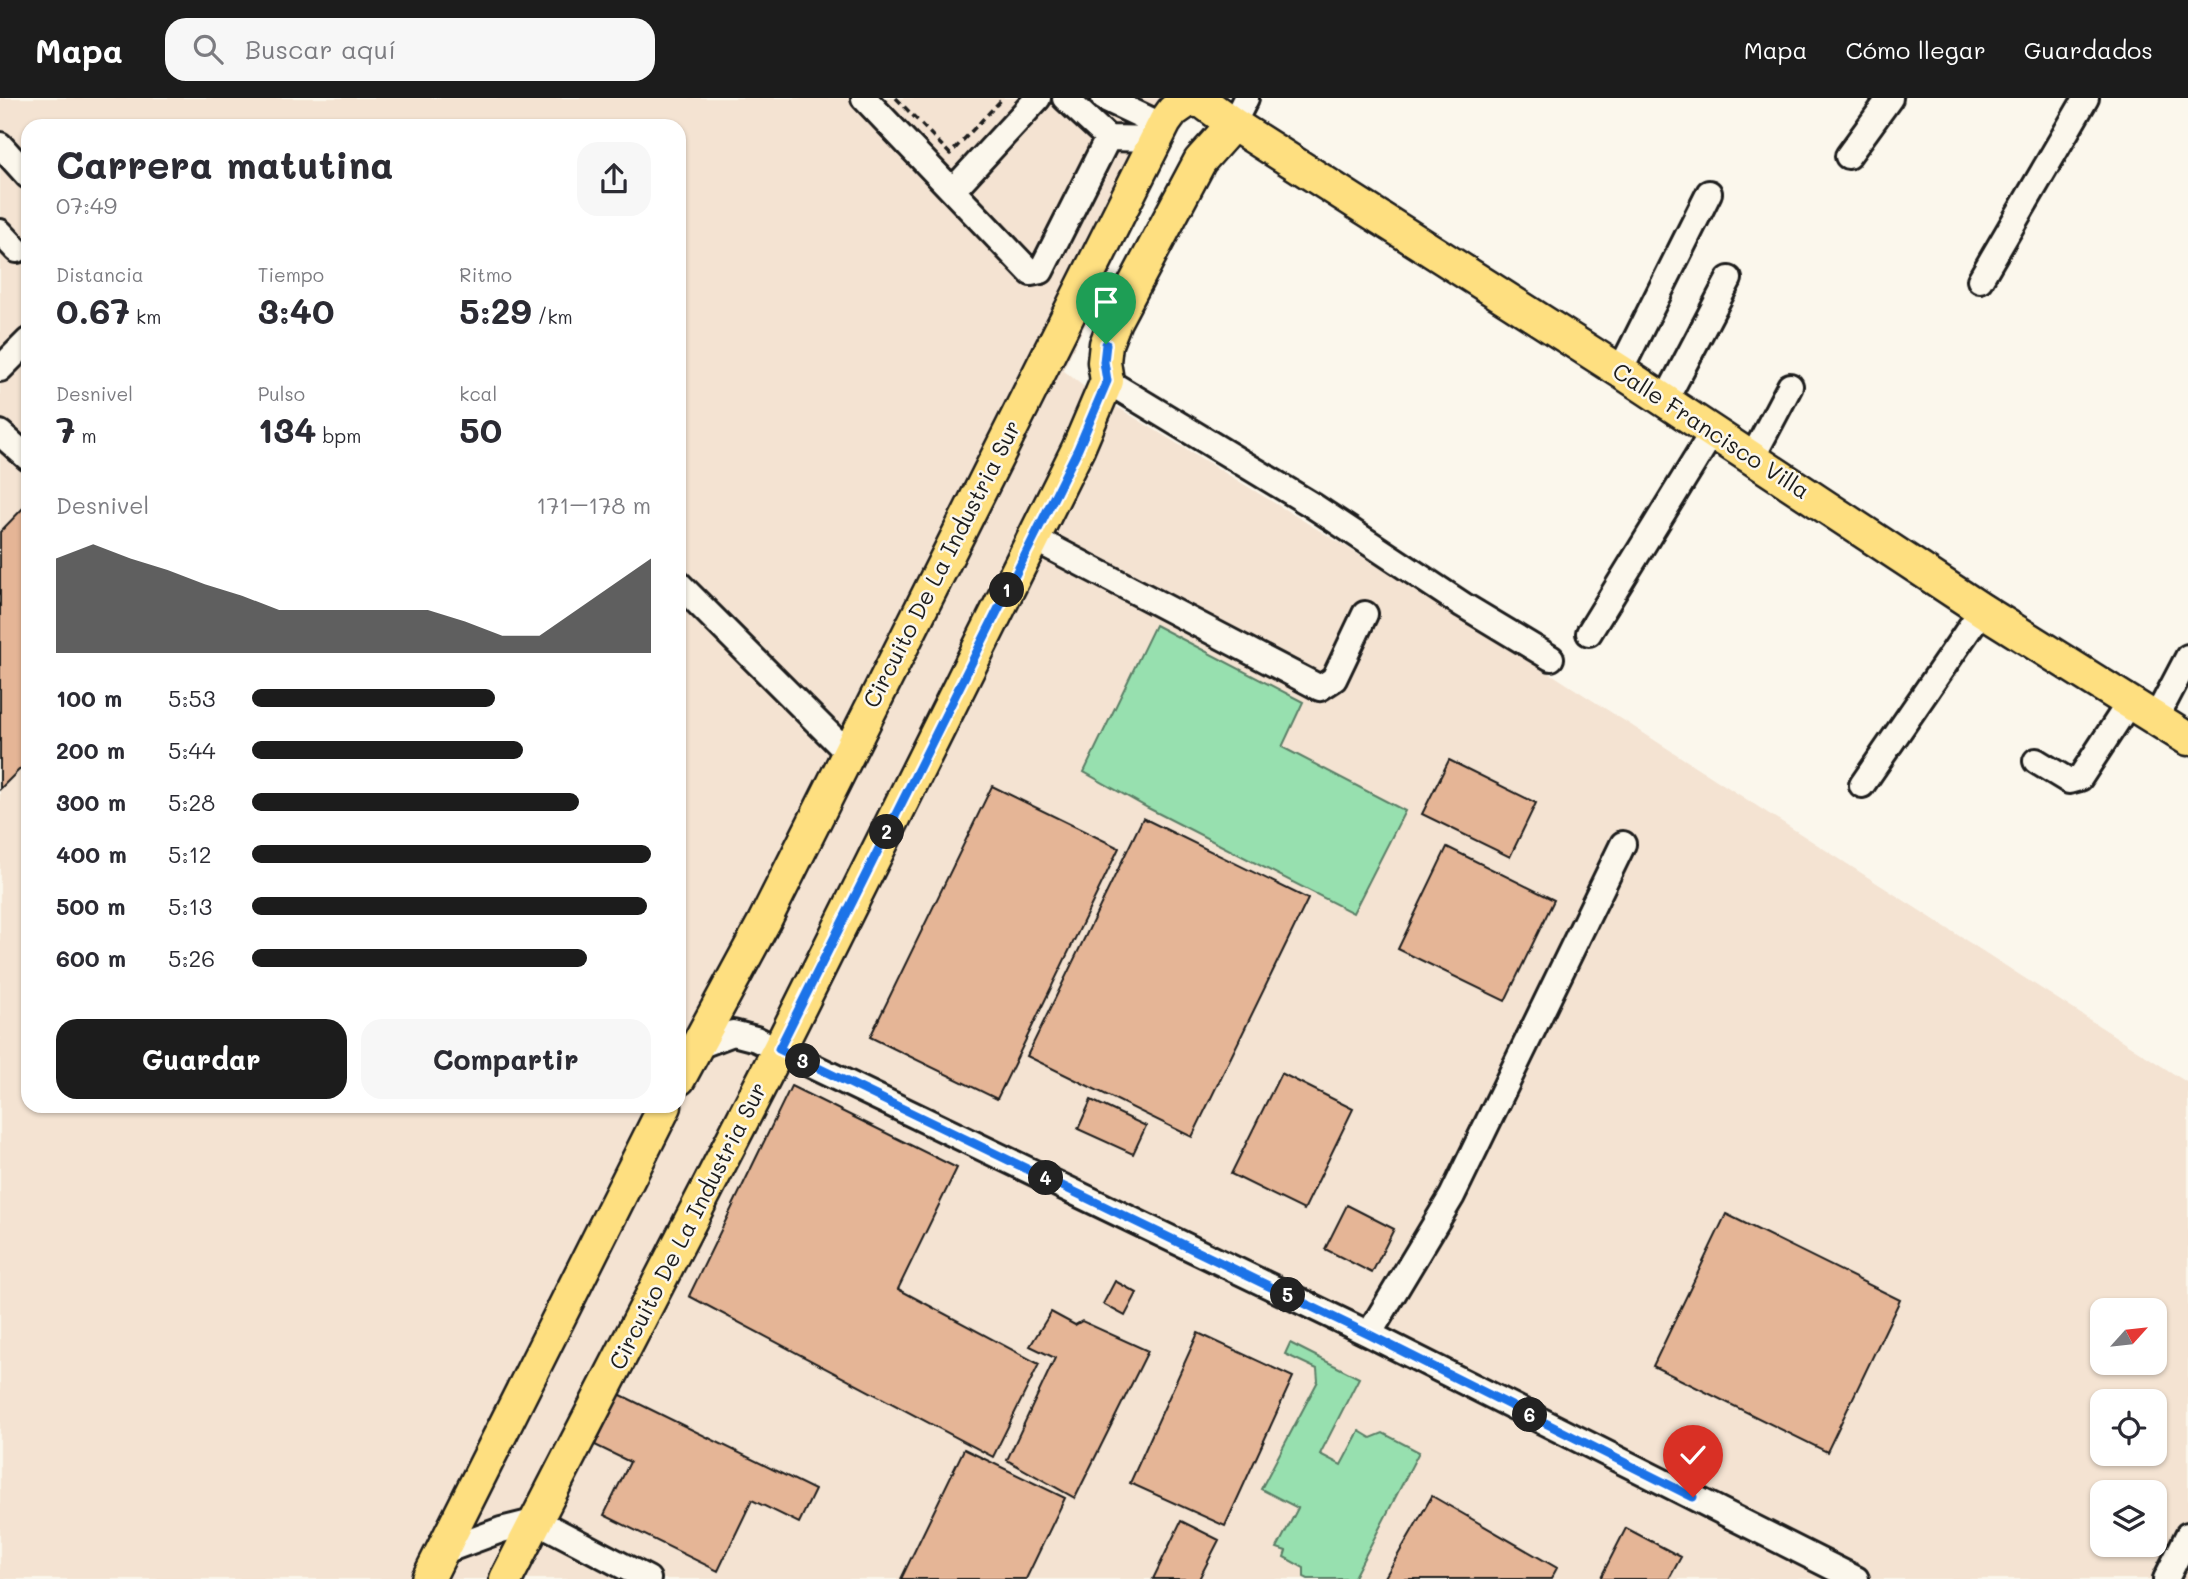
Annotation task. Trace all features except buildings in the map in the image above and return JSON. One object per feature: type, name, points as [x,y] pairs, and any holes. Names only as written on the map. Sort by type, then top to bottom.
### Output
[{"type":"main road","name":"Circuito De La Industria Sur","points":[[686,1066],[764,922],[1160,133],[1173,111],[1189,100],[1240,111]]},
{"type":"main road","name":"Calle Francisco Villa","points":[[1240,111],[1712,433],[1982,610],[2188,739]]},
{"type":"main road","points":[[1107,381],[1104,362],[1106,344],[1115,321],[1200,161],[1240,111]]},
{"type":"main road","name":"Circuito De La Industria Sur","points":[[506,1579],[779,1049],[1078,449],[1107,381]]},
{"type":"main road","points":[[433,1566],[499,1441],[662,1113]]},
{"type":"street","points":[[864,98],[1031,273],[1041,271],[1108,138]]},
{"type":"street","points":[[953,190],[1038,98]]},
{"type":"street","points":[[1065,98],[1108,138],[1160,133]]},
{"type":"street","points":[[1104,98],[1160,133]]},
{"type":"street","points":[[1848,156],[1890,98]]},
{"type":"street","points":[[1980,280],[2086,98]]},
{"type":"street","points":[[0,145],[21,168]]},
{"type":"street","points":[[1620,371],[1709,193]]},
{"type":"street","points":[[1665,401],[1729,279]]},
{"type":"street","points":[[0,369],[21,348]]},
{"type":"street","points":[[1107,381],[1312,505],[1463,605],[1550,658]]},
{"type":"street","points":[[1752,458],[1790,386]]},
{"type":"street","points":[[0,433],[21,452]]},
{"type":"street","points":[[1589,633],[1712,433]]},
{"type":"street","points":[[1033,538],[1320,688],[1335,679],[1365,614]]},
{"type":"street","points":[[686,591],[848,753]]},
{"type":"street","points":[[1862,785],[1982,610]]},
{"type":"street","points":[[2156,718],[2188,657]]},
{"type":"street","points":[[2036,761],[2068,781],[2080,778],[2129,703]]},
{"type":"street","points":[[1368,1334],[1452,1196],[1623,844]]},
{"type":"street","points":[[696,1047],[733,1033],[779,1049],[1368,1334],[1856,1579]]},
{"type":"street","points":[[433,1566],[501,1530],[537,1521],[648,1579]]},
{"type":"street","points":[[2166,1579],[2188,1535]]},
{"type":"path","points":[[896,98],[950,154],[1003,98]]},
{"type":"shaded area","points":[[0,98],[1196,98],[1063,370],[1083,386],[1494,637],[2188,1083],[2188,1579],[0,1579]]},
{"type":"green space","points":[[1155,625],[1303,702],[1282,747],[1405,811],[1353,913],[1148,808],[1084,772]]},
{"type":"green space","points":[[1290,1343],[1359,1378],[1320,1454],[1341,1465],[1359,1431],[1371,1438],[1383,1433],[1419,1452],[1353,1579],[1304,1577],[1304,1568],[1284,1557],[1286,1551],[1277,1548],[1298,1508],[1261,1489],[1318,1381],[1317,1369],[1285,1354]]},
{"type":"route","points":[[1106,344],[1104,362],[1107,381],[1088,420],[1078,449],[779,1049],[1368,1334],[1693,1497]]}]
